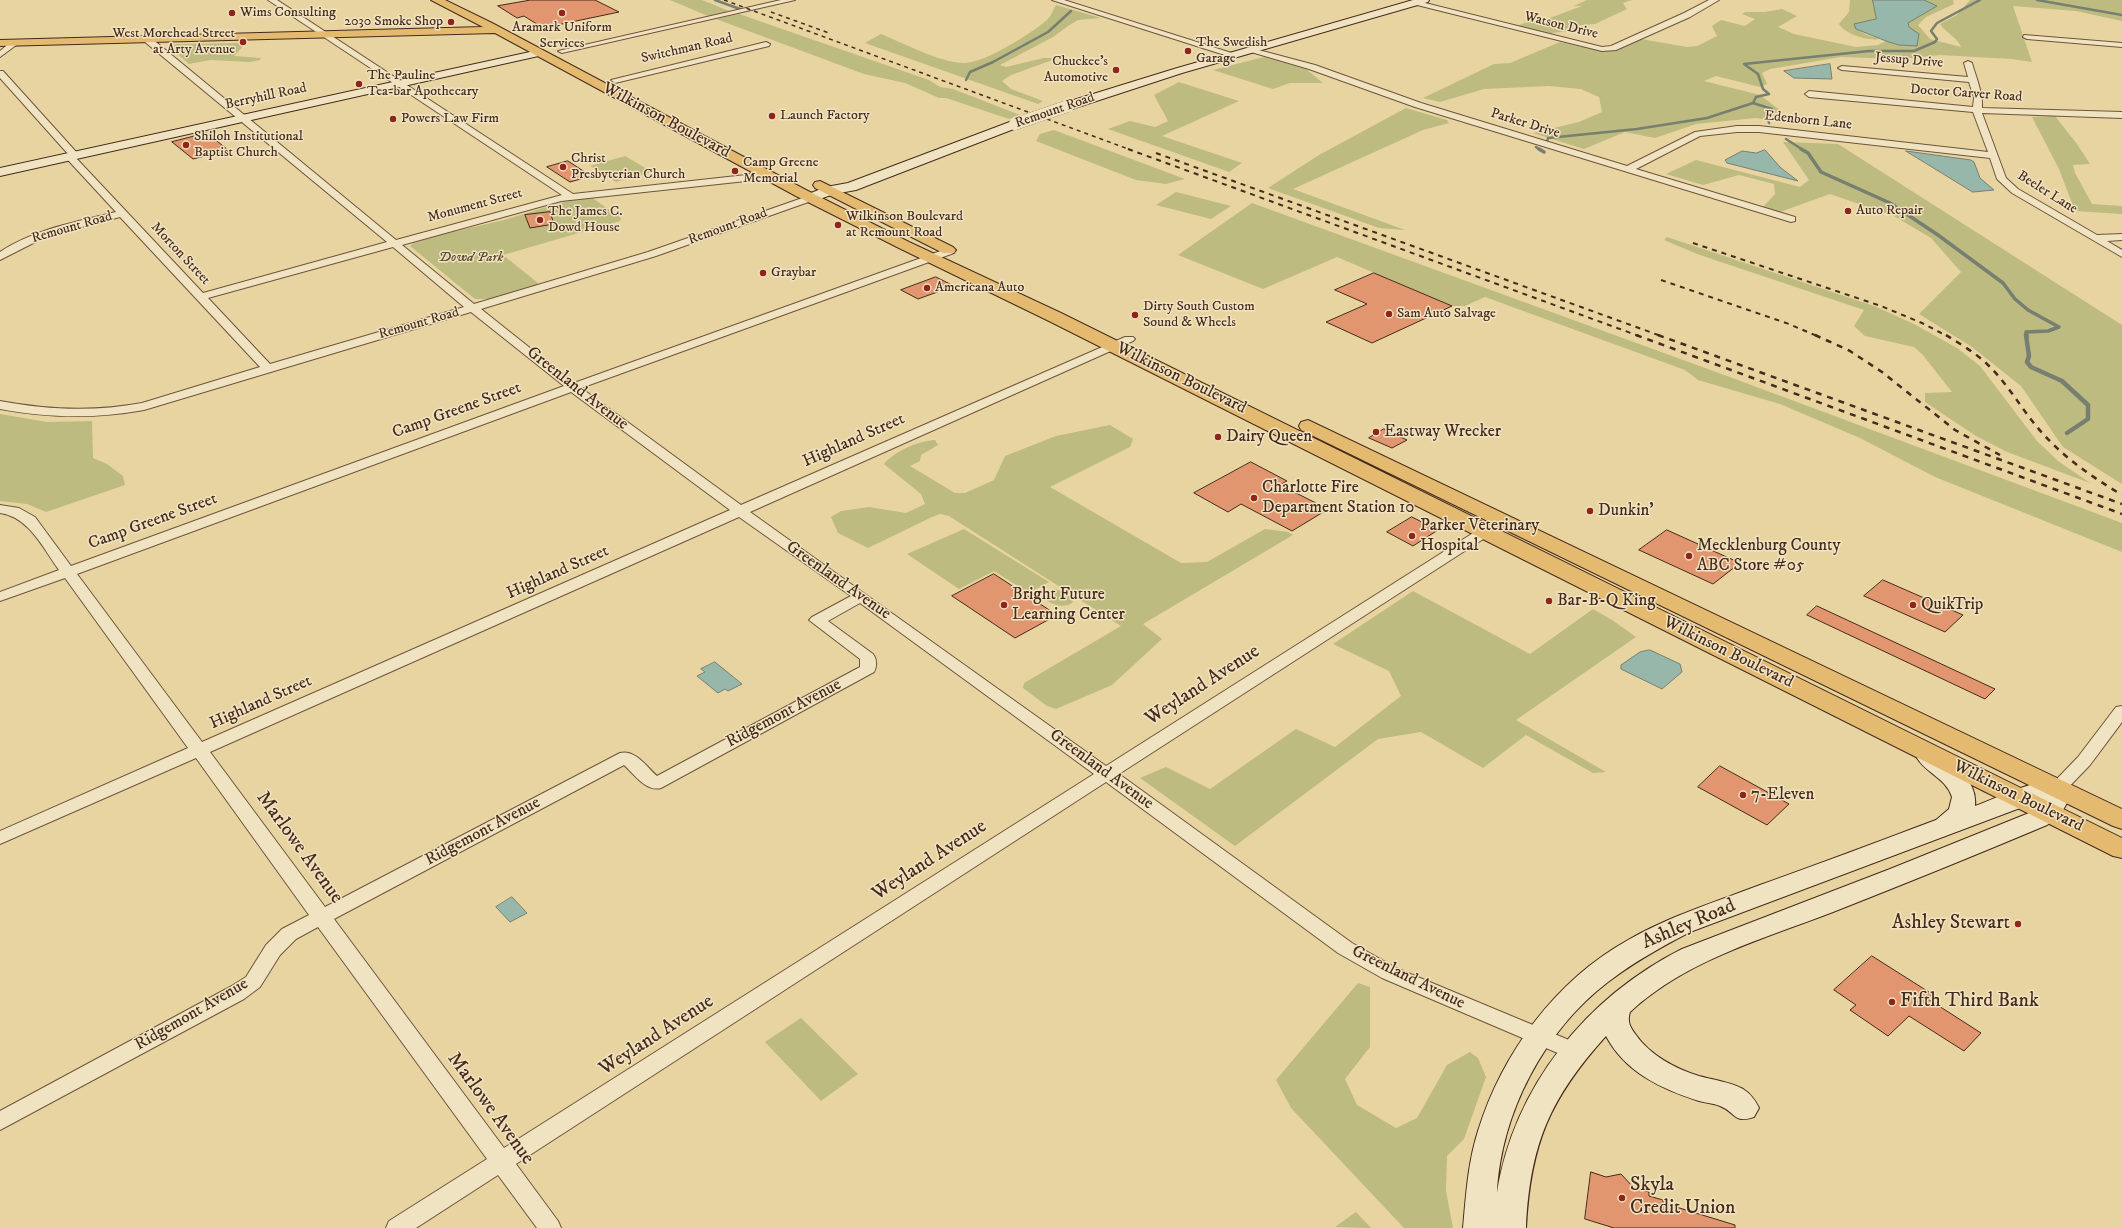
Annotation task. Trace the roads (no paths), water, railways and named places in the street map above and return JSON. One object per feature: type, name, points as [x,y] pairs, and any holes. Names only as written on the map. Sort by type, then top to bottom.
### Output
[{"type":"main road","name":"Wilkinson Boulevard","points":[[436,0],[498,30],[764,174],[904,245],[1122,343],[1494,525],[1913,745],[2122,849]]},
{"type":"main road","points":[[458,0],[533,36]]},
{"type":"main road","points":[[437,33],[470,25],[475,20],[469,16]]},
{"type":"main road","points":[[0,43],[437,33],[498,30],[516,27]]},
{"type":"main road","points":[[437,33],[493,36],[522,44]]},
{"type":"main road","name":"Wilkinson Boulevard","points":[[556,48],[746,149]]},
{"type":"main road","name":"Wilkinson Boulevard","points":[[806,178],[950,251],[1362,470],[1494,525],[1656,596],[2122,820]]},
{"type":"street","points":[[272,0],[570,196]]},
{"type":"street","points":[[556,48],[791,0]]},
{"type":"street","points":[[1056,0],[1234,55]]},
{"type":"street","name":"Watson Drive","points":[[1420,1],[1588,47],[1602,49],[1613,48],[1634,39],[1692,13],[1715,0]]},
{"type":"street","name":"Remount Road","points":[[0,405],[57,414],[106,412],[169,400],[659,252],[830,190],[851,187],[886,175],[896,169],[1015,124],[1068,106],[1234,55],[1420,1]]},
{"type":"street","points":[[2026,37],[2122,46]]},
{"type":"street","name":"Greenland Avenue","points":[[148,40],[572,387],[740,511],[1351,952],[1389,973],[1574,1051]]},
{"type":"street","points":[[0,56],[15,43]]},
{"type":"street","name":"Switchman Road","points":[[615,80],[766,44]]},
{"type":"street","name":"Parker Drive","points":[[1254,50],[1312,68],[1418,105],[1626,170],[1791,219]]},
{"type":"street","name":"Berryhill Road","points":[[0,172],[538,53]]},
{"type":"street","name":"Beeler Lane","points":[[1968,63],[1978,98],[1977,110],[2005,184],[2014,191],[2122,254]]},
{"type":"street","name":"Jessup Drive","points":[[1842,68],[1973,80]]},
{"type":"street","name":"Morton Street","points":[[0,73],[123,213],[268,369]]},
{"type":"street","points":[[0,86],[10,84]]},
{"type":"street","name":"Doctor Carver Road","points":[[1808,94],[1977,110],[2122,115]]},
{"type":"street","name":"Edenborn Lane","points":[[1626,170],[1698,134],[1737,129],[1759,129],[1995,156]]},
{"type":"street","name":"Monument Street","points":[[200,297],[570,196],[746,178],[764,174]]},
{"type":"street","name":"Remount Road","points":[[0,257],[10,250],[40,236],[123,213]]},
{"type":"street","points":[[2094,238],[2122,237]]},
{"type":"street","name":"Camp Greene Street","points":[[0,597],[572,387],[950,251]]},
{"type":"street","name":"Highland Street","points":[[0,838],[1122,343]]},
{"type":"street","name":"Marlowe Avenue","points":[[0,509],[14,512],[30,520],[550,1228]]},
{"type":"street","name":"Weyland Avenue","points":[[398,1228],[1494,525]]},
{"type":"street","name":"Ridgemont Avenue","points":[[0,1121],[237,993],[252,982],[273,950],[290,934],[322,916],[626,758],[655,784],[868,669],[868,657],[817,620],[861,597]]},
{"type":"street","points":[[2049,812],[2056,800],[2058,788],[2080,766],[2122,710]]},
{"type":"street","points":[[1913,745],[1918,751],[1953,776],[1964,795],[1965,803],[1960,812],[1935,830]]},
{"type":"street","name":"Ashley Road","points":[[1479,1228],[1481,1194],[1490,1144],[1507,1091],[1528,1050],[1568,1000],[1595,975],[1654,937],[1693,920],[2021,798],[2044,790],[2058,788]]},
{"type":"street","name":"Ashley Road","points":[[1510,1228],[1514,1178],[1527,1130],[1550,1083],[1574,1051],[1621,1002],[1643,983],[1692,956],[2019,828],[2049,812]]},
{"type":"street","points":[[1621,1002],[1614,1015],[1615,1024],[1623,1040],[1636,1056],[1679,1081],[1733,1097],[1744,1108]]},
{"type":"waterway","points":[[715,0],[740,9]]},
{"type":"waterway","points":[[1753,103],[1756,97],[1769,94],[1763,89],[1758,74],[1744,64],[1869,51],[1914,51],[1935,42],[1937,39],[1931,31],[1937,23],[1980,0]]},
{"type":"waterway","points":[[2037,0],[2122,15]]},
{"type":"waterway","points":[[966,80],[970,72],[993,62],[1048,32],[1071,11]]},
{"type":"waterway","points":[[1547,142],[1548,138],[1637,129],[1707,118],[1753,103]]},
{"type":"waterway","points":[[1753,103],[1772,109],[1768,118],[1769,123]]},
{"type":"waterway","points":[[1786,139],[1803,150]]},
{"type":"waterway","points":[[1536,147],[1540,150]]},
{"type":"waterway","points":[[1539,149],[1544,152]]},
{"type":"waterway","points":[[1801,149],[1808,153],[1821,172],[1890,203],[1938,235],[2003,283],[2015,299],[2028,310],[2059,327],[2048,331],[2026,332],[2027,336]]},
{"type":"waterway","points":[[2026,335],[2029,356],[2027,362],[2031,367],[2062,381],[2088,405],[2088,419],[2067,433]]},
{"type":"railway","points":[[724,0],[1131,150]]},
{"type":"railway","points":[[771,12],[829,33]]},
{"type":"railway","points":[[1128,149],[1639,336]]},
{"type":"railway","points":[[1156,153],[1661,336]]},
{"type":"railway","points":[[1693,243],[1881,306],[1922,323],[1947,336]]},
{"type":"railway","points":[[1661,280],[1789,324],[1817,336]]},
{"type":"railway","points":[[1636,335],[2122,514]]},
{"type":"railway","points":[[1658,335],[2122,504]]},
{"type":"railway","points":[[1815,335],[1850,351],[1882,372],[1955,430],[2000,455]]},
{"type":"railway","points":[[1946,335],[1973,353],[1996,373],[2030,419],[2053,445],[2091,475],[2122,495]]},
{"type":"place","name":"Wims Consulting","points":[[232,13]]},
{"type":"place","name":"Aramark Uniform Services","points":[[562,13]]},
{"type":"place","name":"2030 Smoke Shop","points":[[451,22]]},
{"type":"place","name":"West Morehead Street at Arty Avenue","points":[[243,42]]},
{"type":"place","name":"The Swedish Garage","points":[[1188,51]]},
{"type":"place","name":"Chuckee's Automotive","points":[[1116,70]]},
{"type":"place","name":"The Pauline Tea-bar Apothecary","points":[[359,84]]},
{"type":"place","name":"Launch Factory","points":[[772,116]]},
{"type":"place","name":"Powers Law Firm","points":[[393,119]]},
{"type":"place","name":"Shiloh Institutional Baptist Church","points":[[186,145]]},
{"type":"place","name":"Christ Presbyterian Church","points":[[563,167]]},
{"type":"place","name":"Camp Greene Memorial","points":[[735,171]]},
{"type":"place","name":"Auto Repair","points":[[1848,211]]},
{"type":"place","name":"The James C. Dowd House","points":[[540,220]]},
{"type":"place","name":"Wilkinson Boulevard at Remount Road","points":[[838,225]]},
{"type":"place","name":"Graybar","points":[[763,273]]},
{"type":"place","name":"Americana Auto","points":[[927,288]]},
{"type":"place","name":"Sam Auto Salvage","points":[[1389,314]]},
{"type":"place","name":"Dirty South Custom Sound & Wheels","points":[[1135,315]]},
{"type":"place","name":"Eastway Wrecker","points":[[1376,432]]},
{"type":"place","name":"Dairy Queen","points":[[1218,437]]},
{"type":"place","name":"Charlotte Fire Department Station 10","points":[[1254,498]]},
{"type":"place","name":"Dunkin'","points":[[1590,511]]},
{"type":"place","name":"Parker Veterinary Hospital","points":[[1412,536]]},
{"type":"place","name":"Mecklenburg County ABC Store #05","points":[[1689,556]]},
{"type":"place","name":"Bar-B-Q King","points":[[1549,601]]},
{"type":"place","name":"Bright Future Learning Center","points":[[1004,605]]},
{"type":"place","name":"QuikTrip","points":[[1913,605]]},
{"type":"place","name":"7-Eleven","points":[[1743,795]]},
{"type":"place","name":"Ashley Stewart","points":[[2018,924]]},
{"type":"place","name":"Fifth Third Bank","points":[[1892,1002]]},
{"type":"place","name":"Skyla Credit Union","points":[[1622,1198]]},
{"type":"park label","name":"Dowd Park","points":[[471,258]]}]
